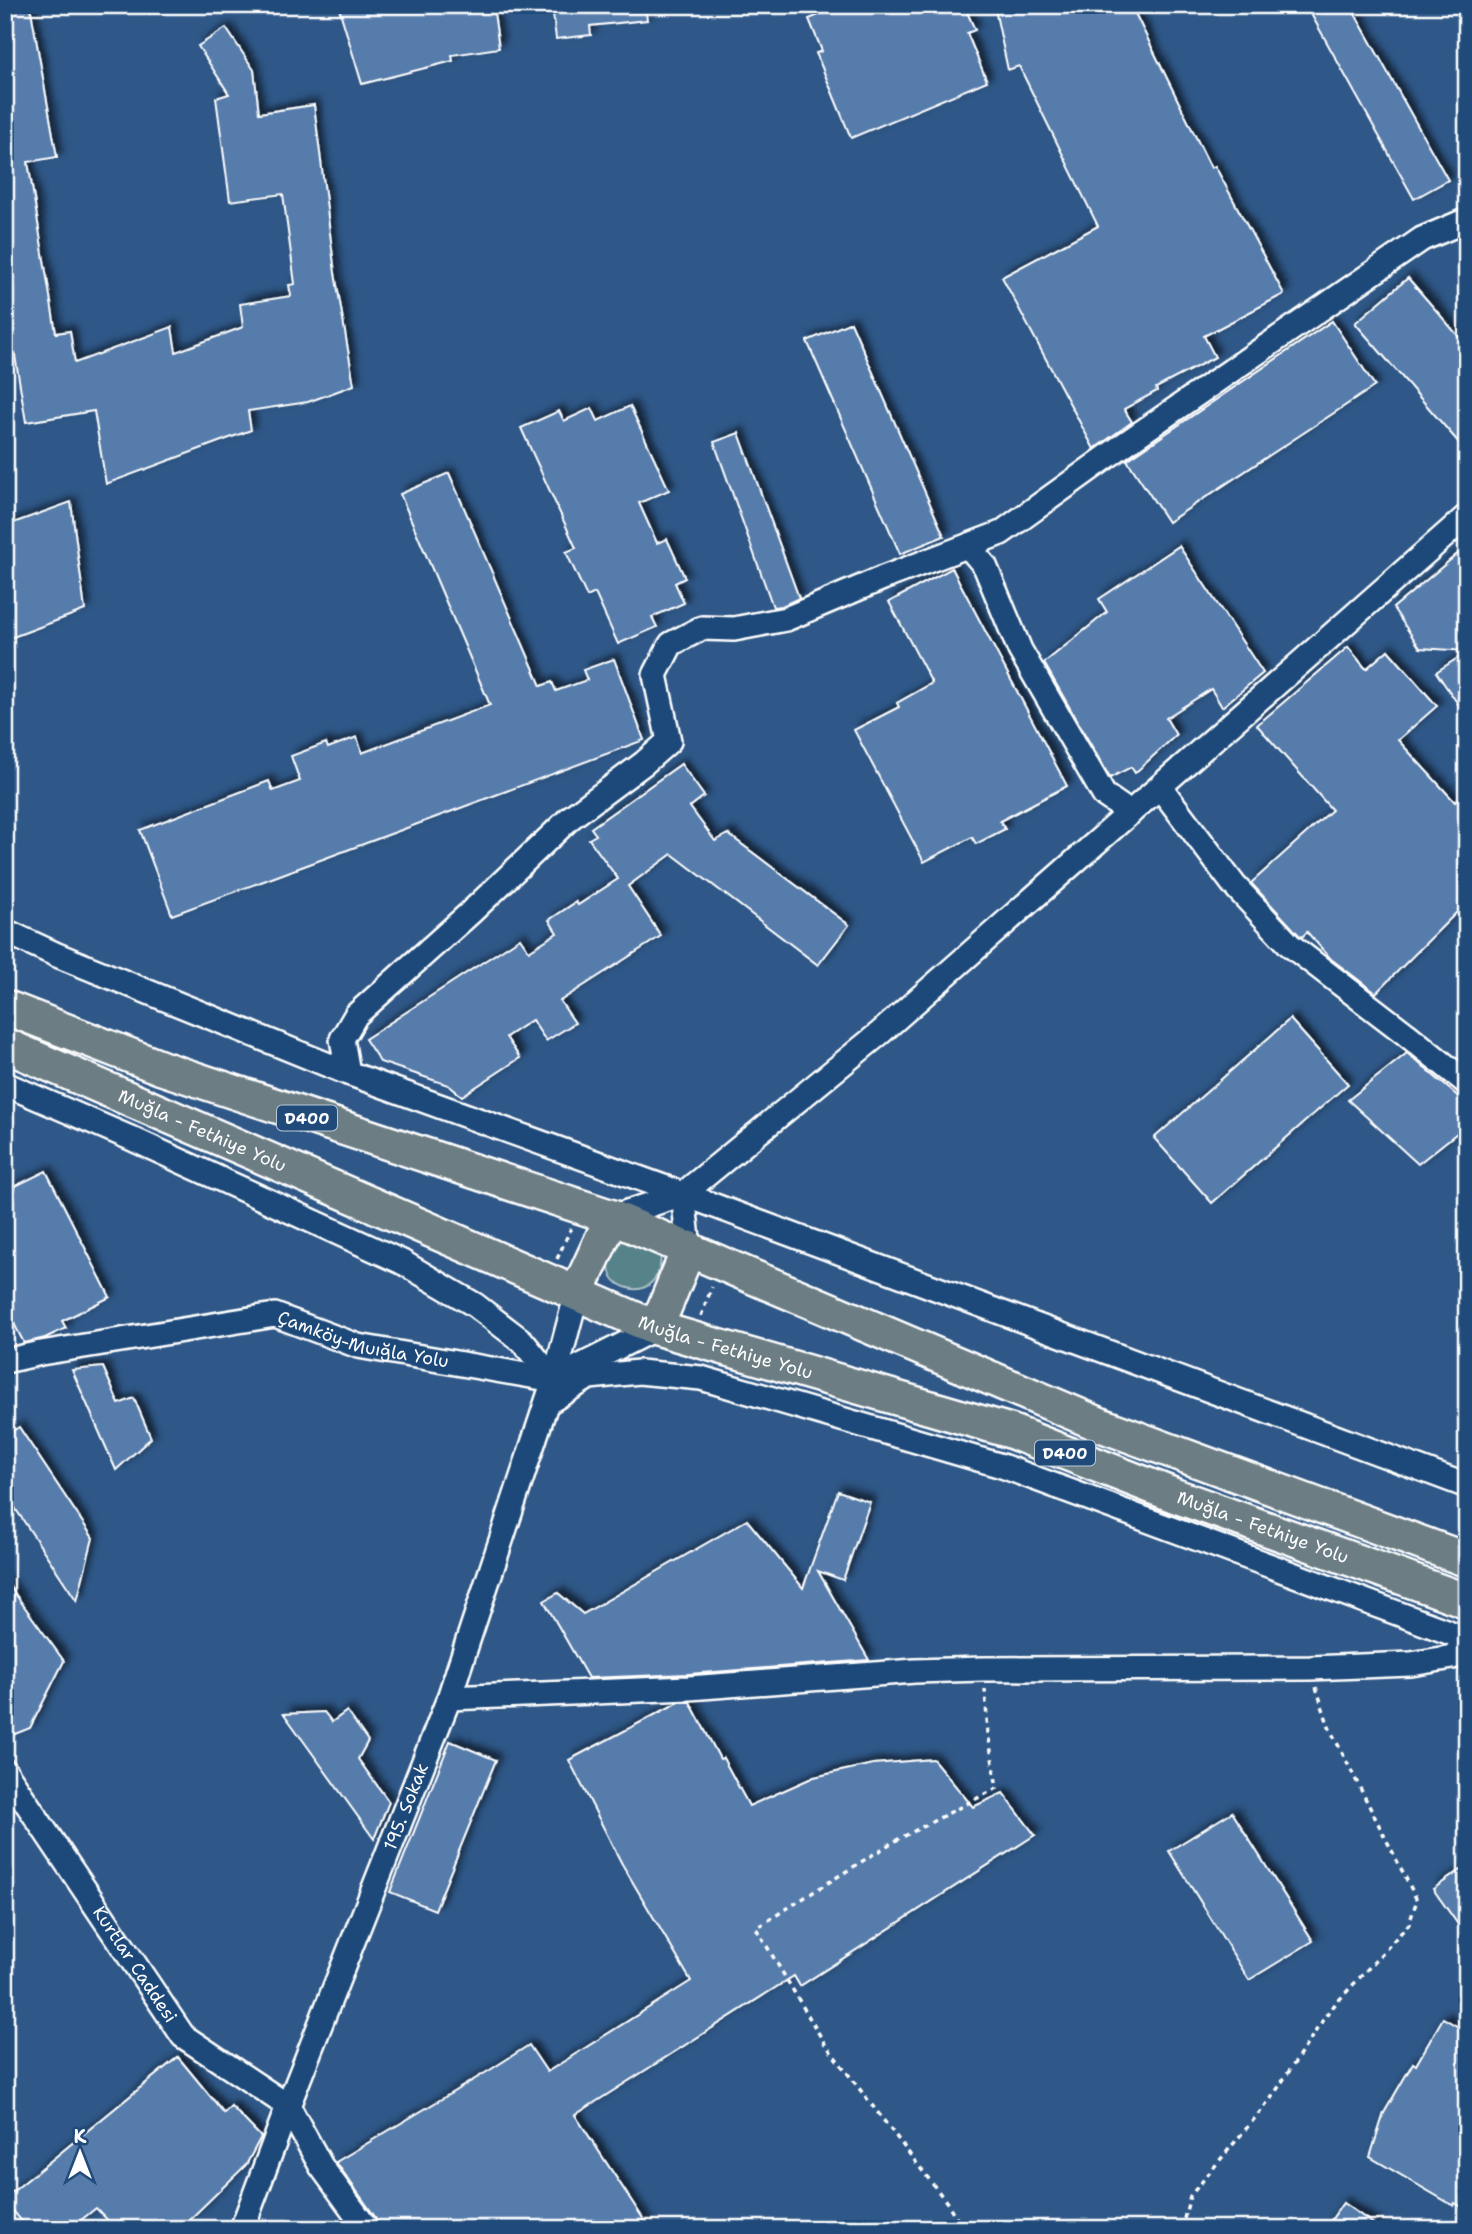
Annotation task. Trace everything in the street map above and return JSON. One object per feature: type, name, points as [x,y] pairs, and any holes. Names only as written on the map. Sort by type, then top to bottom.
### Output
[{"type":"highway","name":"D400","points":[[5,1007],[162,1068],[612,1217],[1101,1425],[1467,1560]]},
{"type":"highway","name":"Muğla - Fethiye Yolu","points":[[5,1045],[656,1328],[1010,1432],[1176,1496],[1467,1601]]},
{"type":"highway","points":[[577,1293],[612,1217]]},
{"type":"highway","points":[[656,1328],[689,1248]]},
{"type":"street","points":[[348,1073],[342,1040],[356,1016],[570,818],[669,741],[655,675],[671,644],[702,628],[734,629],[786,619],[1001,533],[1126,443],[1422,239],[1467,220]]},
{"type":"street","points":[[612,1217],[683,1194],[880,1033],[1467,516]]},
{"type":"street","points":[[968,546],[985,566],[1020,650],[1104,795],[1130,813]]},
{"type":"street","points":[[1160,787],[1234,885],[1290,946],[1467,1083]]},
{"type":"street","points":[[5,931],[57,955],[348,1073],[683,1194],[1467,1486]]},
{"type":"street","points":[[5,1084],[402,1262],[475,1305],[522,1341],[554,1380],[656,1328]]},
{"type":"street","points":[[683,1194],[689,1248]]},
{"type":"street","name":"195. Sokak","points":[[242,2229],[449,1698],[547,1403],[577,1293]]},
{"type":"street","name":"Çamköy-Muığla Yolu","points":[[5,1361],[275,1315],[358,1346],[554,1380]]},
{"type":"street","points":[[449,1698],[689,1688],[915,1671],[1310,1668],[1411,1664],[1454,1657],[1467,1640],[1002,1466],[701,1378],[639,1372],[589,1377],[547,1403]]},
{"type":"street","name":"Kurtlar Caddesi","points":[[5,1772],[183,2036],[288,2106],[321,2166],[367,2229]]},
{"type":"path","points":[[547,1280],[581,1207]]},
{"type":"path","points":[[692,1338],[722,1262]]},
{"type":"path","points":[[1184,2229],[1190,2196],[1270,2100],[1329,2011],[1409,1924],[1417,1900],[1329,1727],[1310,1668]]},
{"type":"path","points":[[963,2229],[948,2204],[825,2044],[756,1928],[893,1842],[997,1787],[988,1733],[983,1669]]},
{"type":"green space","points":[[623,1239],[660,1253],[657,1275],[647,1286],[633,1289],[625,1287],[613,1277],[610,1257]]},
{"type":"building","points":[[5,5],[30,5],[57,157],[28,162],[56,333],[70,331],[75,363],[172,327],[176,352],[243,327],[240,304],[291,296],[289,285],[295,284],[283,194],[230,201],[216,98],[229,94],[198,46],[226,28],[254,70],[259,113],[314,105],[335,273],[354,385],[308,402],[248,411],[251,430],[106,484],[94,411],[26,422],[5,295]]},
{"type":"building","points":[[338,5],[493,5],[499,48],[452,55],[453,61],[362,84]]},
{"type":"building","points":[[552,5],[645,5],[647,20],[590,26],[591,35],[556,39]]},
{"type":"building","points":[[843,5],[964,5],[975,30],[967,33],[987,81],[851,138],[816,53],[822,51],[809,19]]},
{"type":"building","points":[[994,5],[1131,5],[1211,168],[1215,166],[1284,294],[1204,336],[1215,357],[1156,388],[1157,391],[1124,409],[1132,422],[1094,449],[1002,277],[1098,226],[1019,66],[1008,70]]},
{"type":"building","points":[[1306,5],[1350,5],[1448,180],[1414,199]]},
{"type":"building","points":[[1408,278],[1467,346],[1467,452],[1355,323]]},
{"type":"building","points":[[1332,321],[1375,386],[1168,522],[1127,460]]},
{"type":"building","points":[[851,322],[944,536],[900,554],[807,341]]},
{"type":"building","points":[[630,406],[669,490],[639,503],[657,543],[667,539],[685,578],[675,583],[684,603],[652,617],[657,627],[618,644],[595,593],[587,597],[566,552],[576,548],[521,428],[559,411],[564,421],[592,408],[598,421]]},
{"type":"building","points":[[739,433],[799,598],[782,606],[773,607],[714,442]]},
{"type":"building","points":[[449,473],[541,686],[552,682],[556,691],[587,680],[583,670],[614,659],[644,740],[172,915],[140,830],[269,781],[273,791],[300,781],[291,756],[326,743],[328,748],[357,737],[362,753],[490,705],[400,494]]},
{"type":"building","points":[[71,502],[85,610],[5,640],[5,526]]},
{"type":"building","points":[[1179,546],[1263,673],[1222,707],[1211,689],[1166,718],[1176,735],[1135,773],[1131,767],[1110,778],[1044,663],[1107,612],[1099,599]]},
{"type":"building","points":[[1467,546],[1467,651],[1420,648],[1393,608]]},
{"type":"building","points":[[952,568],[1067,786],[1000,821],[1005,829],[976,844],[972,837],[924,862],[854,730],[899,707],[897,703],[932,683],[889,602]]},
{"type":"building","points":[[1348,647],[1366,669],[1388,650],[1437,706],[1398,740],[1455,802],[1467,792],[1467,902],[1376,993],[1331,959],[1307,932],[1302,937],[1299,935],[1251,883],[1332,810],[1257,725]]},
{"type":"building","points":[[1467,652],[1467,717],[1436,672]]},
{"type":"building","points":[[681,764],[704,796],[690,807],[715,841],[728,834],[849,925],[818,965],[672,854],[628,886],[661,936],[560,1001],[575,1023],[546,1041],[532,1020],[506,1037],[520,1058],[462,1096],[448,1085],[380,1062],[365,1039],[520,938],[529,951],[557,933],[549,920],[618,879],[589,839],[596,835],[591,828]]},
{"type":"building","points":[[1290,1019],[1348,1084],[1212,1203],[1154,1138]]},
{"type":"building","points":[[1407,1053],[1467,1104],[1467,1125],[1418,1164],[1348,1100]]},
{"type":"building","points":[[46,1171],[110,1297],[62,1321],[66,1328],[45,1338],[24,1343],[5,1306],[5,1191]]},
{"type":"building","points":[[103,1367],[119,1404],[134,1398],[151,1438],[116,1470],[72,1370]]},
{"type":"building","points":[[19,1427],[93,1538],[77,1601],[5,1493],[5,1436]]},
{"type":"building","points":[[838,1491],[870,1502],[843,1580],[818,1571],[869,1660],[688,1674],[588,1678],[544,1601],[558,1593],[583,1614],[747,1520],[803,1588]]},
{"type":"building","points":[[5,1580],[64,1661],[30,1728],[5,1738]]},
{"type":"building","points":[[679,1702],[690,1702],[749,1806],[814,1777],[873,1764],[933,1759],[973,1807],[1003,1793],[1035,1835],[800,1986],[794,1976],[575,2115],[650,2229],[381,2229],[336,2162],[529,2045],[547,2072],[691,1981],[622,1864],[569,1760]]},
{"type":"building","points":[[347,1711],[368,1741],[358,1759],[389,1802],[374,1839],[284,1714],[324,1712],[332,1722]]},
{"type":"building","points":[[450,1741],[496,1760],[435,1910],[390,1892]]},
{"type":"building","points":[[1232,1812],[1313,1941],[1249,1980],[1169,1851]]},
{"type":"building","points":[[1467,1866],[1467,1937],[1433,1889]]},
{"type":"building","points":[[1443,2018],[1467,2032],[1467,2210],[1455,2203],[1454,2206],[1370,2157],[1384,2113]]},
{"type":"building","points":[[178,2057],[224,2113],[231,2106],[261,2137],[246,2165],[180,2229],[116,2229],[96,2208],[70,2229],[28,2229],[5,2198]]},
{"type":"building","points":[[1343,2203],[1381,2229],[1325,2229]]}]
